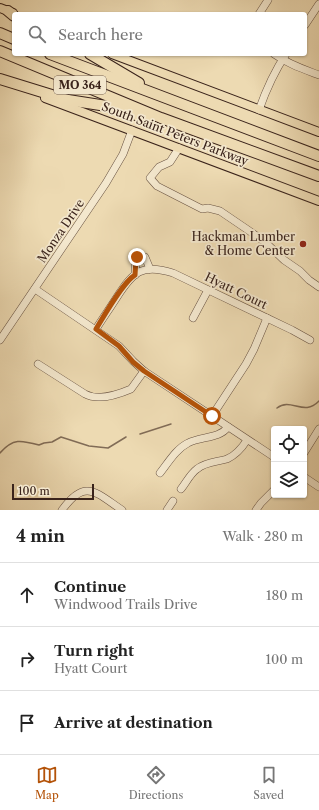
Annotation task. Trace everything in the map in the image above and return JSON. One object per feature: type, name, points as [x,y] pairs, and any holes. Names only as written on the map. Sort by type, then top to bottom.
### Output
[{"type":"highway","points":[[0,33],[12,38]]},
{"type":"highway","name":"MO 364","points":[[0,51],[161,118],[319,176]]},
{"type":"highway","name":"MO 364","points":[[55,56],[319,156]]},
{"type":"highway","points":[[94,56],[114,67],[157,95]]},
{"type":"highway","points":[[0,79],[68,100],[113,107],[139,116],[161,118]]},
{"type":"main road","points":[[117,56],[319,132]]},
{"type":"main road","name":"South Saint Peters Parkway","points":[[0,79],[319,201]]},
{"type":"street","points":[[260,12],[268,0]]},
{"type":"street","points":[[307,22],[319,4]]},
{"type":"street","points":[[259,110],[268,87],[284,57],[298,67],[319,75]]},
{"type":"street","name":"Monza Drive","points":[[0,340],[106,183],[123,154],[132,130]]},
{"type":"street","points":[[179,148],[170,162],[159,167],[150,178],[157,186],[202,209],[208,208],[220,211],[265,242],[284,260],[319,287]]},
{"type":"street","points":[[135,275],[136,258],[139,256],[145,257],[150,269]]},
{"type":"street","name":"Hyatt Court","points":[[96,329],[131,277],[150,269],[161,269],[174,273],[310,340]]},
{"type":"street","points":[[35,288],[119,346],[133,362],[144,371],[271,455]]},
{"type":"street","points":[[193,318],[208,290]]},
{"type":"street","points":[[212,416],[246,364],[267,318]]},
{"type":"street","points":[[38,364],[90,397],[97,398],[131,389],[144,371]]},
{"type":"street","points":[[160,473],[183,446],[193,441],[220,434],[228,427]]},
{"type":"street","points":[[307,448],[319,430]]},
{"type":"street","points":[[181,489],[197,468],[210,462],[227,459],[239,451],[247,440]]},
{"type":"street","points":[[307,479],[319,487]]},
{"type":"street","points":[[62,510],[70,498],[83,491],[92,492],[99,495],[122,510]]},
{"type":"street","points":[[256,510],[271,493]]},
{"type":"street","points":[[167,510],[173,501]]},
{"type":"waterway","points":[[277,408],[282,405],[308,407],[319,401]]},
{"type":"waterway","points":[[140,434],[171,424]]},
{"type":"waterway","points":[[0,453],[9,445],[22,441],[39,445],[52,442],[61,437],[89,446],[108,448],[126,437]]},
{"type":"place","name":"Hackman Lumber & Home Center","points":[[303,244]]},
{"type":"route","points":[[137,257],[135,275],[131,277],[123,287],[96,329],[119,346],[133,362],[144,371],[212,416]]}]
